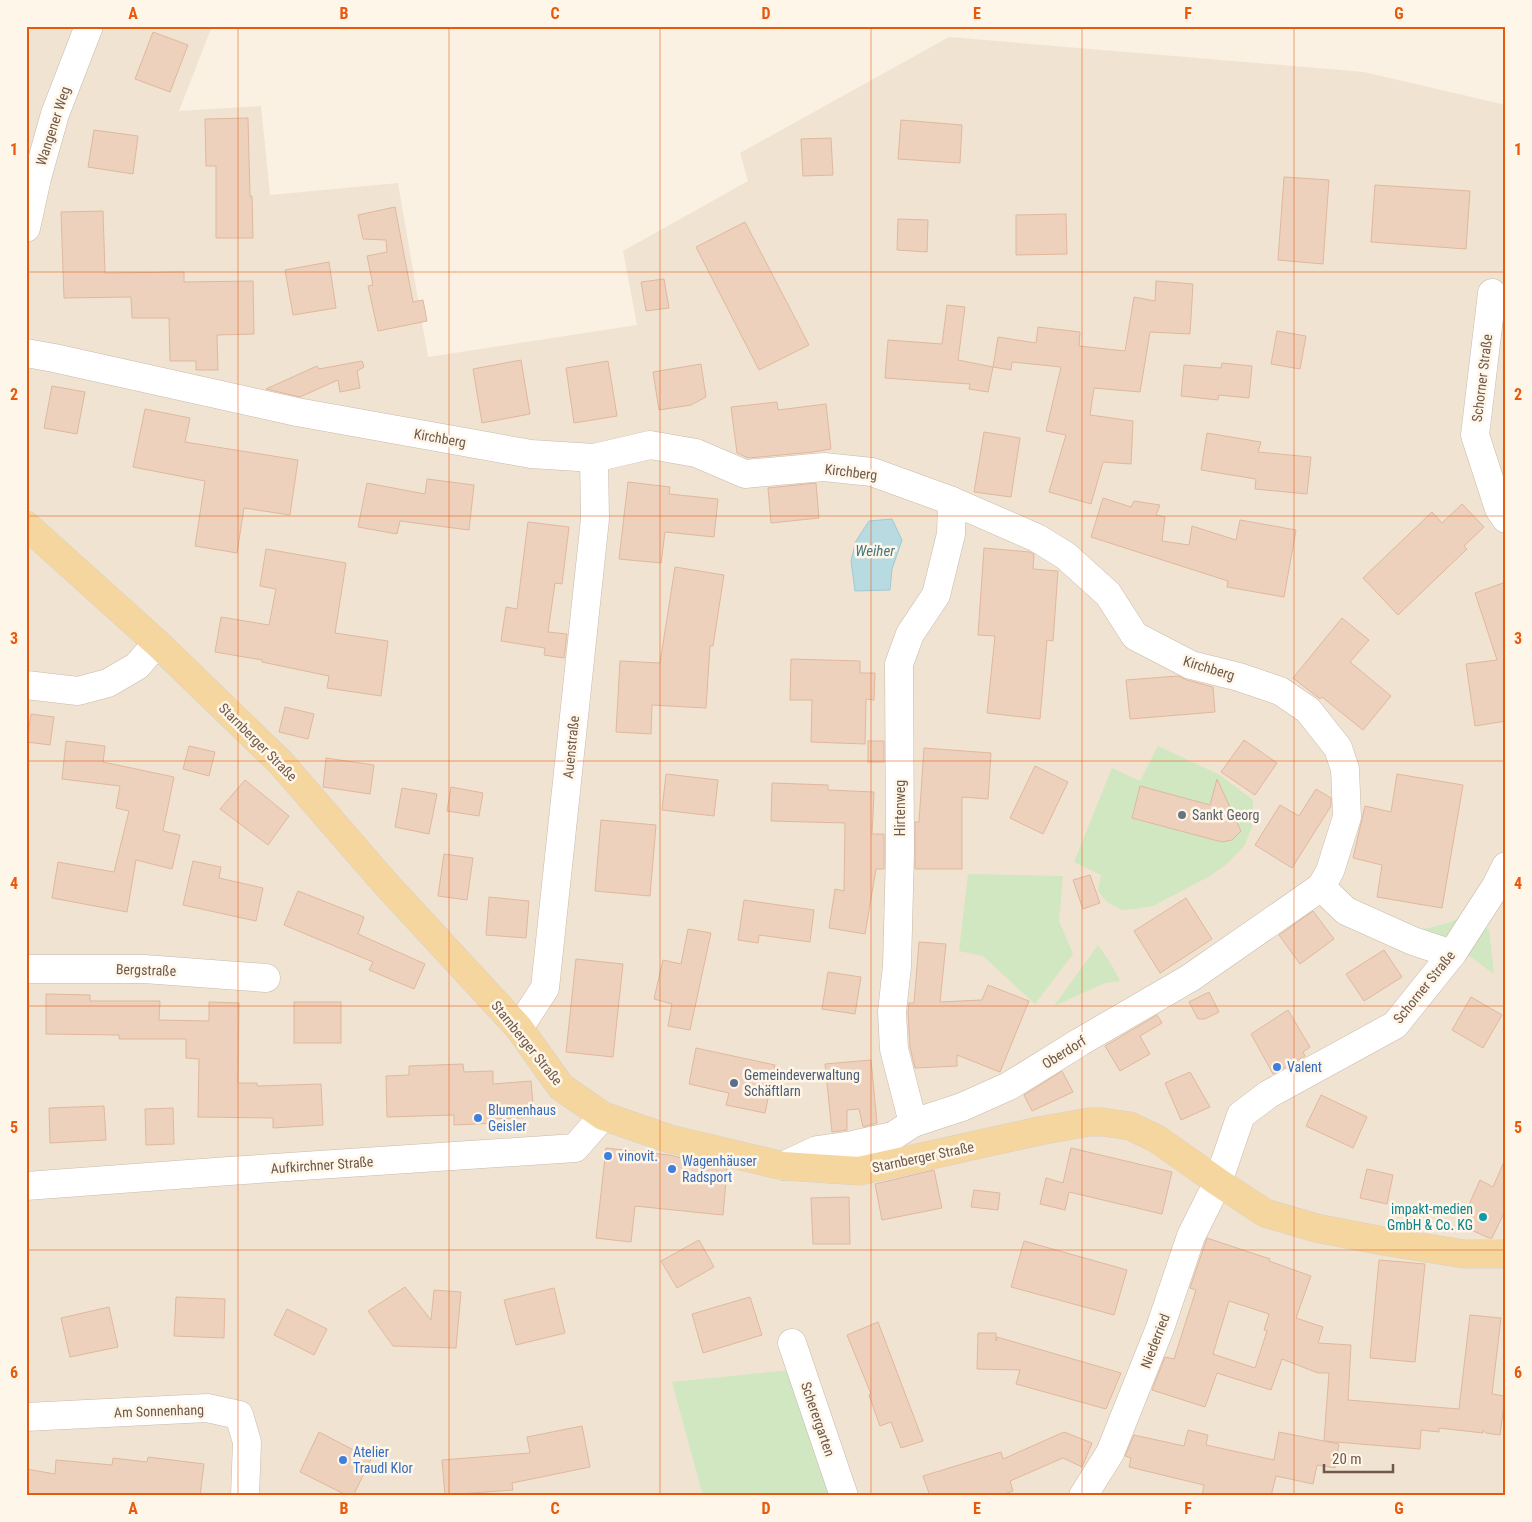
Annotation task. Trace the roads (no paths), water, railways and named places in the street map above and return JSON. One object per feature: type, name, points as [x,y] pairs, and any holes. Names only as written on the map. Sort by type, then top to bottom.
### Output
[{"type":"main road","name":"Starnberger Straße","points":[[26,525],[157,643],[281,763],[385,883],[519,1028],[561,1087],[603,1116],[670,1139],[783,1166],[859,1171],[1088,1122],[1130,1126],[1158,1138],[1218,1182],[1265,1212],[1316,1228],[1383,1241],[1464,1254],[1506,1254]]},
{"type":"street","name":"Wangener Weg","points":[[26,228],[37,178],[55,114],[88,26]]},
{"type":"street","name":"Schorner Straße","points":[[1492,293],[1475,435],[1499,509],[1506,519]]},
{"type":"street","name":"Kirchberg","points":[[26,353],[297,412],[531,454],[594,458],[650,446],[696,453],[745,474],[824,467],[872,472],[952,501],[1037,538],[1066,556],[1108,594],[1135,636],[1191,665],[1239,677],[1280,691],[1308,710],[1338,748],[1345,769],[1347,817],[1330,871],[1321,887]]},
{"type":"street","name":"Auenstraße","points":[[519,1028],[545,988],[594,519],[594,458]]},
{"type":"street","name":"Hirtenweg","points":[[913,1123],[894,1049],[892,1012],[897,966],[900,852],[899,664],[910,634],[936,594],[951,534],[952,501]]},
{"type":"street","points":[[26,685],[78,691],[108,683],[137,666],[157,643]]},
{"type":"street","name":"Schorner Straße","points":[[1218,1182],[1241,1115],[1269,1094],[1396,1025],[1452,954],[1496,886],[1506,866]]},
{"type":"street","points":[[1321,887],[1346,911],[1414,941],[1452,954]]},
{"type":"street","name":"Oberdorf","points":[[783,1166],[816,1150],[853,1145],[893,1136],[913,1123],[962,1107],[1009,1086],[1190,978],[1321,887]]},
{"type":"street","name":"Bergstraße","points":[[26,969],[144,969],[266,978]]},
{"type":"street","name":"Aufkirchner Straße","points":[[26,1186],[575,1148],[603,1116]]},
{"type":"street","name":"Niederried","points":[[1083,1496],[1110,1453],[1160,1328],[1191,1236],[1218,1182]]},
{"type":"street","name":"Scherergarten","points":[[792,1343],[844,1496]]},
{"type":"street","name":"Am Sonnenhang","points":[[26,1417],[207,1408],[239,1415],[247,1442],[245,1496]]},
{"type":"water","name":"Weiher","points":[[892,519],[902,540],[892,569],[890,590],[855,591],[851,561],[856,541],[869,521]]},
{"type":"place","name":"Sankt Georg","points":[[1182,815]]},
{"type":"place","name":"Valent","points":[[1277,1067]]},
{"type":"place","name":"Gemeindeverwaltung Schäftlarn","points":[[734,1083]]},
{"type":"place","name":"Blumenhaus Geisler","points":[[478,1118]]},
{"type":"place","name":"vinovit.","points":[[608,1156]]},
{"type":"place","name":"Wagenhäuser Radsport","points":[[672,1169]]},
{"type":"place","name":"impakt-medien GmbH & Co. KG","points":[[1483,1217]]},
{"type":"place","name":"Atelier Traudl Klor","points":[[343,1460]]}]
